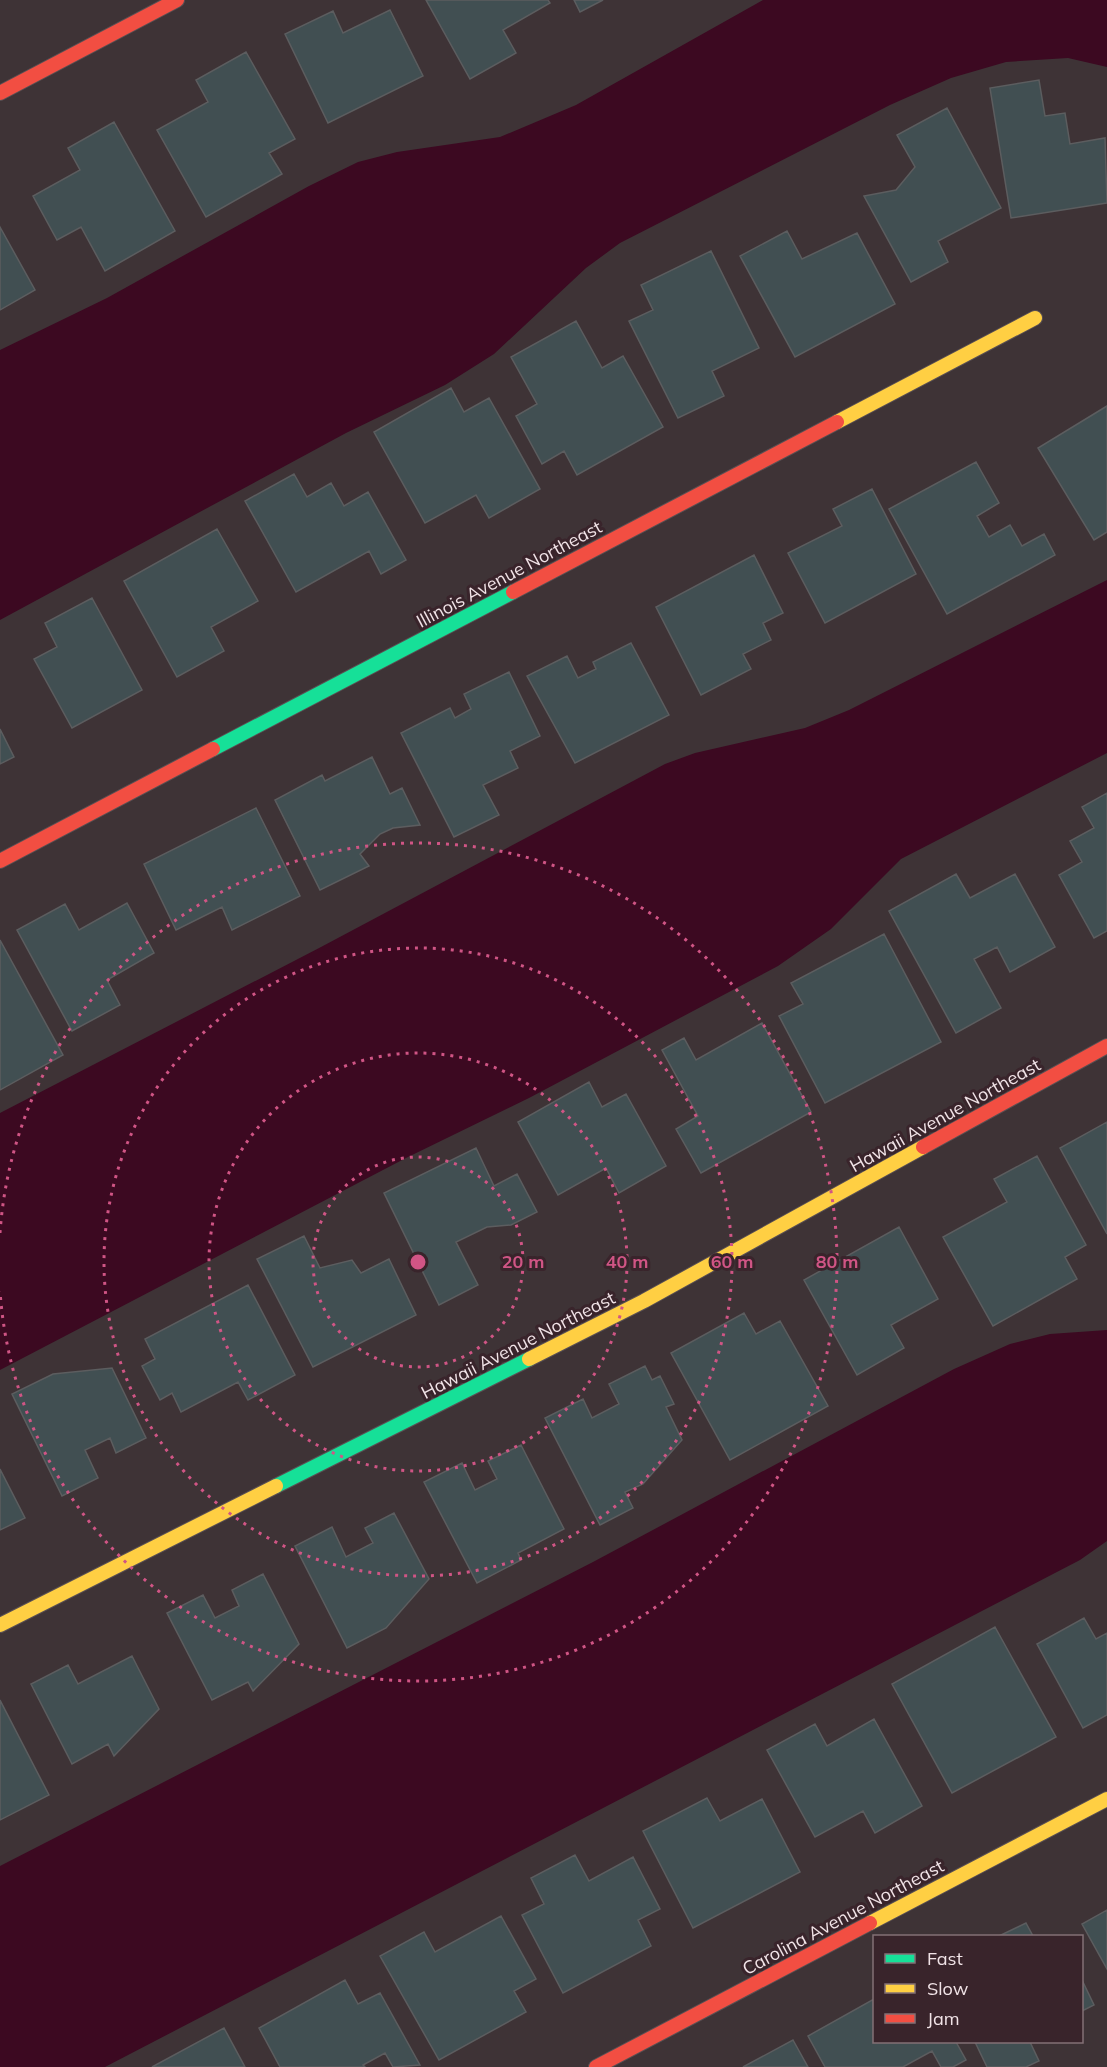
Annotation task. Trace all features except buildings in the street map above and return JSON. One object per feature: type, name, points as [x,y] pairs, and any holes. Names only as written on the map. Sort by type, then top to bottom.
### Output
[{"type":"street","points":[[0,93],[177,0]]},
{"type":"street","name":"Illinois Avenue Northeast","points":[[0,861],[1035,318]]},
{"type":"street","name":"Hawaii Avenue Northeast","points":[[0,1625],[644,1301],[1107,1046]]},
{"type":"street","name":"Carolina Avenue Northeast","points":[[596,2067],[1107,1799]]},
{"type":"shaded area","points":[[763,0],[1107,0],[1107,67],[1068,58],[1006,62],[951,78],[890,105],[620,243],[586,268],[494,354],[445,385],[346,433],[0,620],[0,350],[107,298],[309,186],[358,162],[397,152],[500,137],[576,105]]},
{"type":"shaded area","points":[[1107,580],[1107,753],[901,859],[831,929],[778,966],[529,1098],[406,1158],[0,1370],[0,1113],[321,947],[665,764],[695,753],[805,728],[849,710]]},
{"type":"shaded area","points":[[1107,1330],[1107,1541],[1080,1560],[105,2067],[0,2067],[0,1866],[593,1562],[954,1369],[1010,1344],[1050,1334]]},
{"type":"traffic: fast","points":[[213,749],[513,592]]},
{"type":"traffic: fast","points":[[276,1486],[529,1359]]},
{"type":"traffic: slow","points":[[837,422],[1035,318]]},
{"type":"traffic: slow","points":[[529,1359],[644,1301],[923,1147]]},
{"type":"traffic: slow","points":[[0,1625],[276,1486]]},
{"type":"traffic: slow","points":[[870,1923],[1107,1799]]},
{"type":"traffic: jam","points":[[0,93],[177,0]]},
{"type":"traffic: jam","points":[[513,592],[837,422]]},
{"type":"traffic: jam","points":[[0,861],[213,749]]},
{"type":"traffic: jam","points":[[923,1147],[1107,1046]]},
{"type":"traffic: jam","points":[[596,2067],[870,1923]]}]
